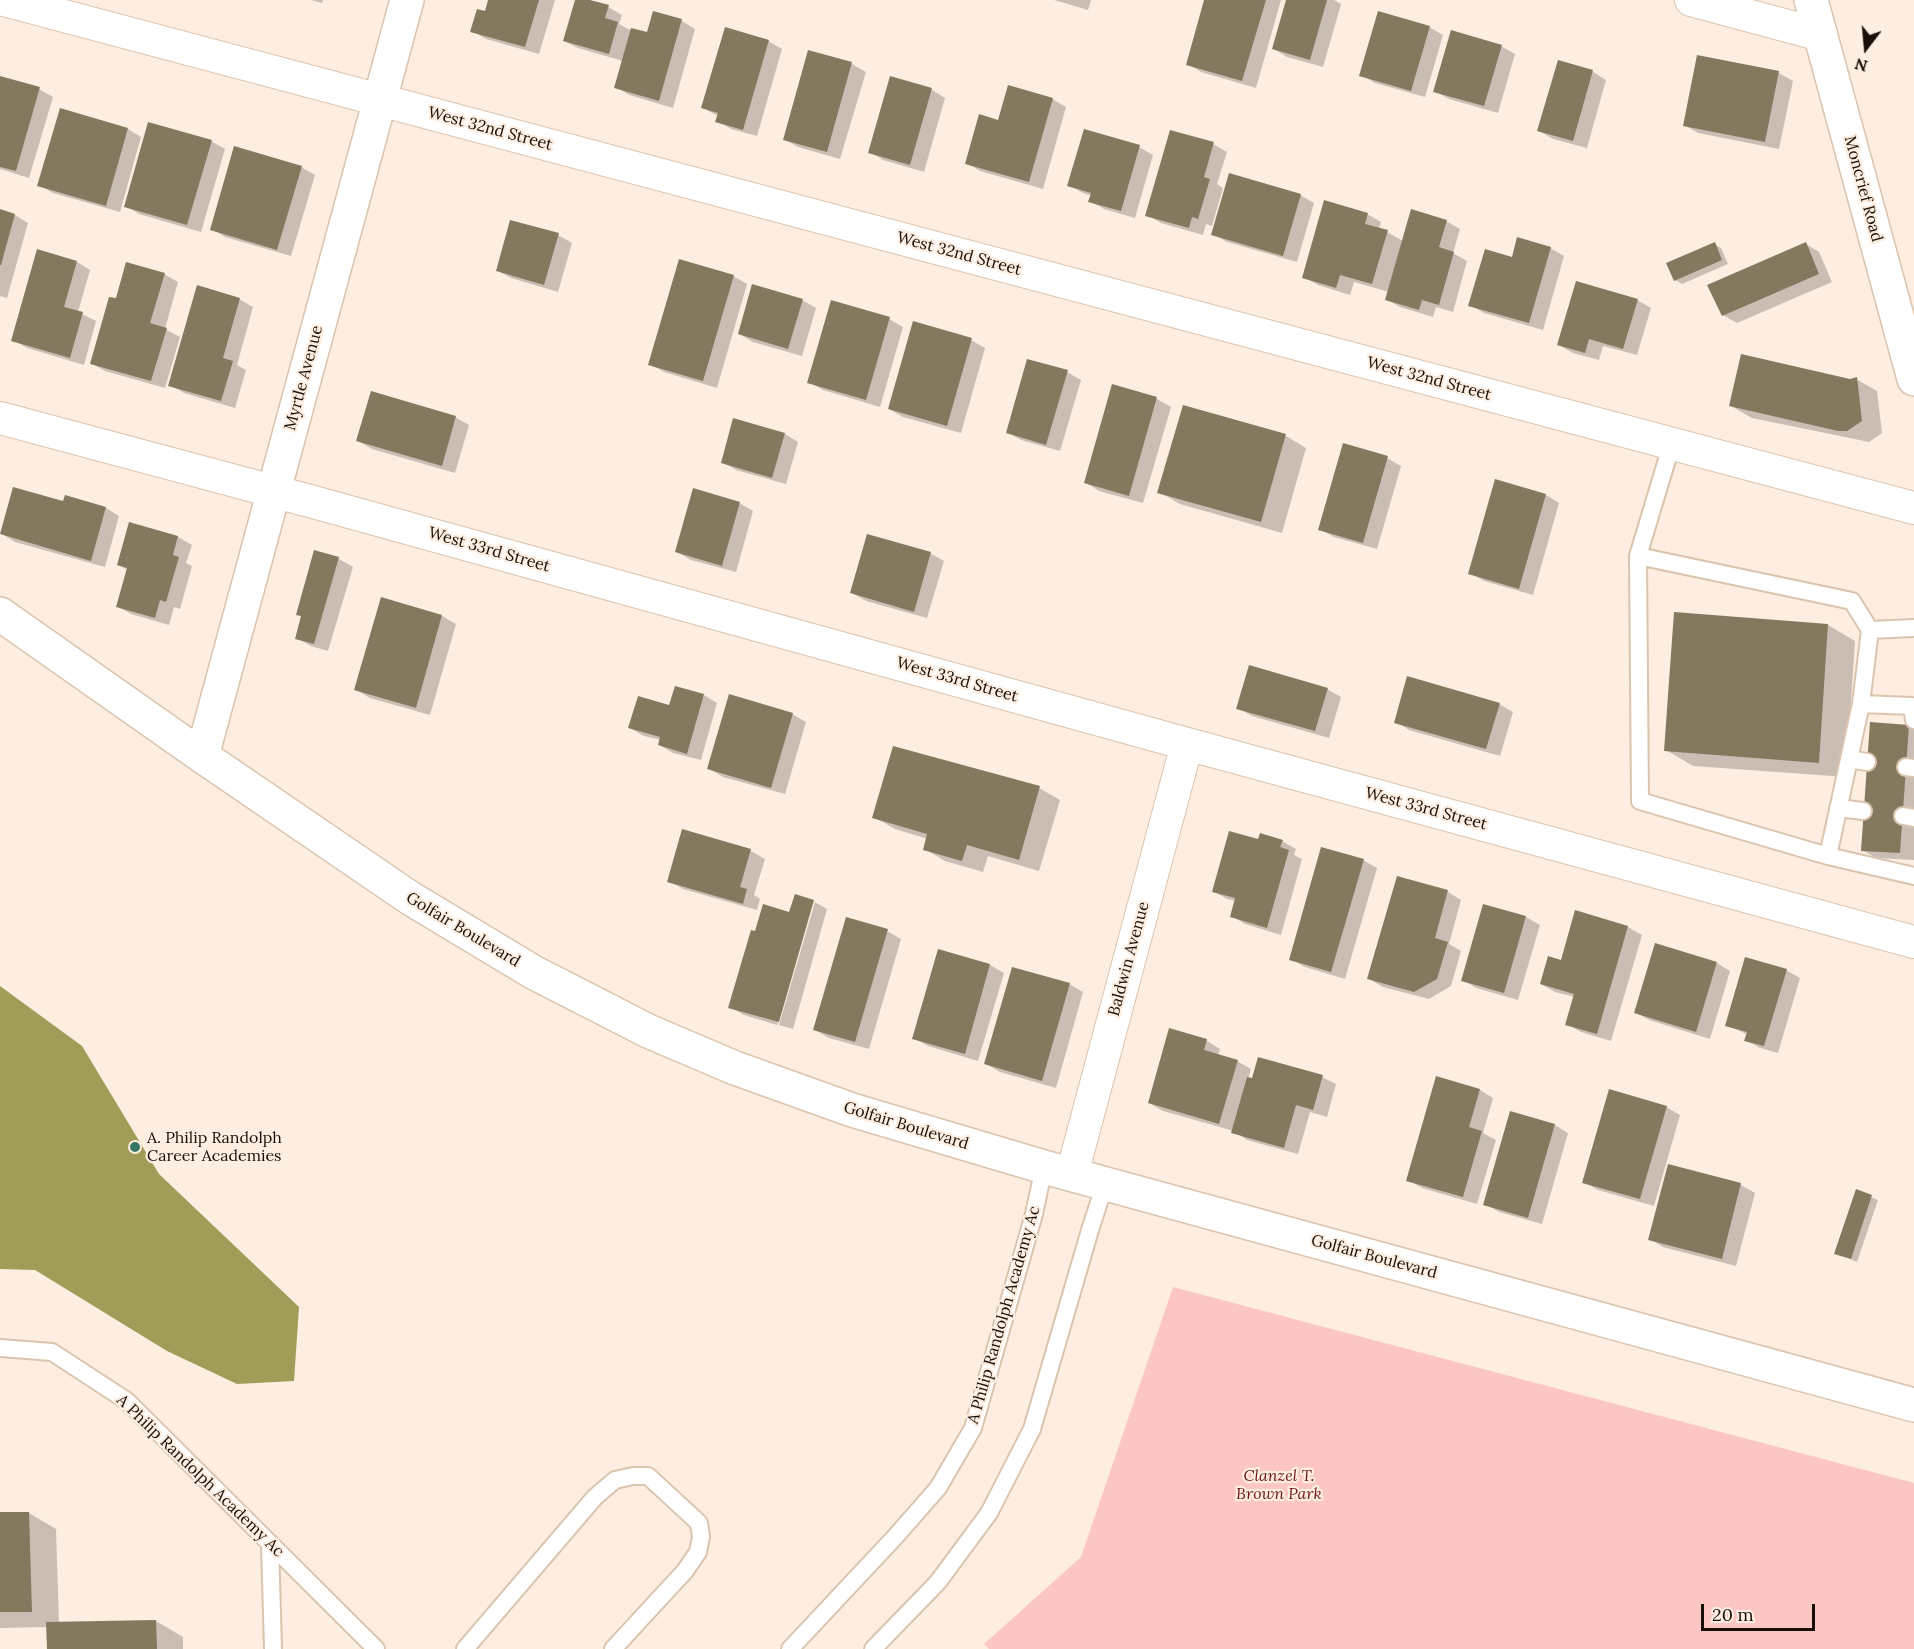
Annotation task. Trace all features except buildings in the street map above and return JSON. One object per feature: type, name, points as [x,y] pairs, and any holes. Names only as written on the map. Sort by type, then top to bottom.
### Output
[{"type":"main road","name":"Myrtle Avenue","points":[[201,756],[407,0]]},
{"type":"main road","name":"Moncrief Road","points":[[1811,0],[1914,379]]},
{"type":"main road","name":"Golfair Boulevard","points":[[0,614],[201,756],[410,898],[533,972],[648,1031],[735,1068],[852,1110],[1058,1171],[1914,1406]]},
{"type":"street","name":"West 32nd Street","points":[[4,0],[1914,508]]},
{"type":"street","points":[[1690,0],[1821,35]]},
{"type":"street","name":"West 33rd Street","points":[[0,418],[1914,942]]},
{"type":"street","name":"Baldwin Avenue","points":[[1058,1171],[1187,744]]},
{"type":"lane","points":[[1672,444],[1638,556],[1640,801],[1828,856],[1914,876]]},
{"type":"lane","points":[[1638,556],[1852,601],[1870,630],[1862,704],[1828,856]]},
{"type":"lane","points":[[1870,630],[1914,628]]},
{"type":"lane","points":[[1862,704],[1912,706],[1914,720]]},
{"type":"lane","points":[[1849,759],[1867,762]]},
{"type":"lane","points":[[1838,808],[1863,812]]},
{"type":"lane","name":"A Philip Randolph Academy Ac","points":[[790,1649],[938,1488],[973,1428],[1034,1214],[1058,1171]]},
{"type":"lane","points":[[873,1649],[938,1582],[989,1513],[1032,1430],[1105,1184]]},
{"type":"lane","name":"A Philip Randolph Academy Ac","points":[[0,1348],[52,1352],[127,1401],[376,1649]]},
{"type":"lane","points":[[465,1649],[595,1497],[615,1480],[633,1476],[648,1476],[699,1523],[701,1537],[698,1552],[685,1571],[613,1649]]},
{"type":"lane","points":[[270,1544],[273,1649]]},
{"type":"green space","name":"Clanzel T. Brown Park","points":[[1173,1287],[1914,1483],[1914,1649],[989,1649],[984,1644],[1081,1557]]},
{"type":"shaded area","points":[[0,986],[82,1046],[159,1174],[299,1307],[294,1381],[237,1384],[167,1351],[35,1270],[0,1269]]},
{"type":"place","name":"A. Philip Randolph Career Academies","points":[[135,1147]]}]
